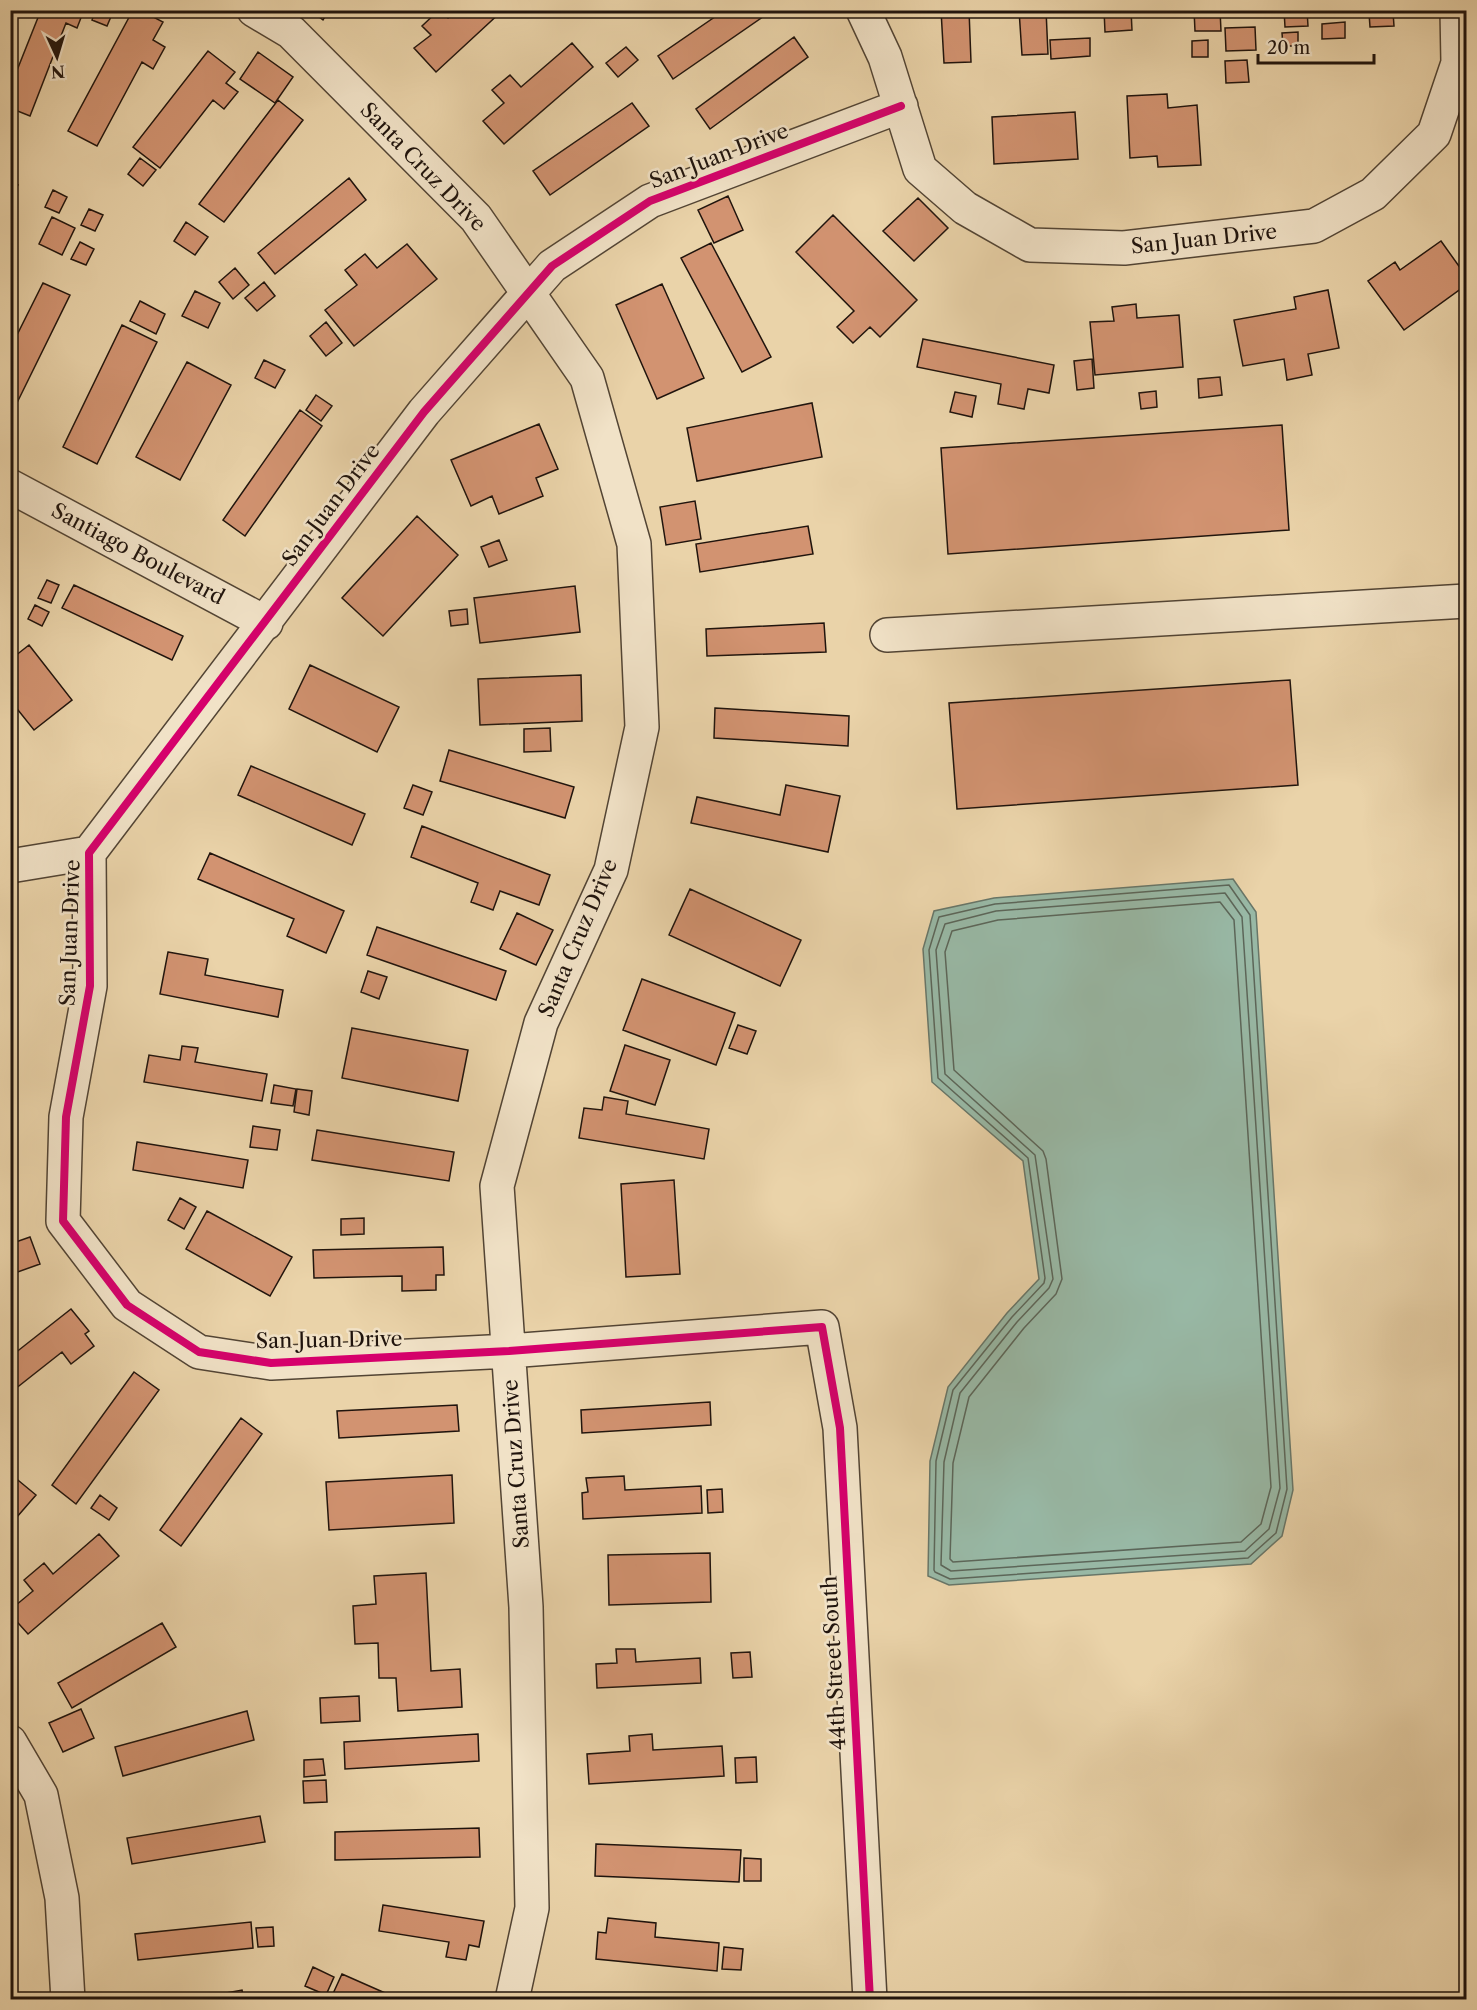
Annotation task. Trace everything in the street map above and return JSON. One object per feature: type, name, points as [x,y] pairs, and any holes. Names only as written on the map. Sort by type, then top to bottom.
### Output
[{"type":"street","name":"Santa Cruz Drive","points":[[254,10],[291,32],[476,218],[587,378],[634,544],[642,727],[611,870],[541,1023],[497,1186],[525,1607],[532,1908],[512,2000]]},
{"type":"street","points":[[863,10],[885,57],[901,106]]},
{"type":"street","name":"San Juan Drive","points":[[822,1327],[508,1351],[271,1363],[200,1352],[128,1305],[63,1221],[66,1117],[90,986],[89,853],[266,623],[424,412],[552,266],[650,201],[901,106],[920,169],[965,208],[1030,245],[1124,248],[1314,226],[1373,194],[1434,134],[1458,63],[1457,10]]},
{"type":"street","name":"Santiago Boulevard","points":[[10,486],[266,623]]},
{"type":"street","points":[[887,634],[1467,601]]},
{"type":"street","points":[[10,866],[89,853]]},
{"type":"street","name":"44th Street South","points":[[822,1327],[840,1428],[870,2000]]},
{"type":"street","points":[[10,1742],[41,1795],[62,1898],[68,2000]]},
{"type":"water","points":[[1233,879],[1256,912],[1293,1490],[1282,1536],[1251,1564],[949,1585],[928,1576],[930,1461],[948,1387],[1007,1313],[1039,1279],[1023,1161],[932,1082],[923,949],[934,911],[994,898]]},
{"type":"building","points":[[41,10],[84,10],[77,28],[66,23],[30,116],[10,108],[10,88]]},
{"type":"building","points":[[96,10],[113,12],[107,26],[92,20]]},
{"type":"building","points":[[133,10],[140,10],[163,22],[153,40],[165,47],[153,69],[142,62],[97,146],[68,131]]},
{"type":"building","points":[[310,10],[329,10],[323,20]]},
{"type":"building","points":[[439,10],[448,18],[456,10],[503,10],[436,72],[414,48],[431,35],[422,26]]},
{"type":"building","points":[[725,10],[773,10],[673,79],[658,56]]},
{"type":"building","points":[[941,10],[969,10],[971,62],[944,63]]},
{"type":"building","points":[[1019,10],[1046,10],[1048,54],[1022,55]]},
{"type":"building","points":[[1104,10],[1131,10],[1132,30],[1105,32]]},
{"type":"building","points":[[1194,10],[1220,10],[1221,31],[1195,31]]},
{"type":"building","points":[[1284,10],[1307,10],[1308,26],[1285,27]]},
{"type":"building","points":[[1393,12],[1394,26],[1370,27],[1369,13]]},
{"type":"building","points":[[1345,22],[1345,38],[1322,39],[1322,24]]},
{"type":"building","points":[[1255,27],[1256,50],[1226,51],[1225,28]]},
{"type":"building","points":[[1298,32],[1298,46],[1283,46],[1282,33]]},
{"type":"building","points":[[794,37],[808,57],[710,129],[696,109]]},
{"type":"building","points":[[1090,38],[1090,56],[1051,59],[1050,40]]},
{"type":"building","points":[[1208,40],[1208,57],[1192,57],[1192,41]]},
{"type":"building","points":[[572,43],[593,67],[504,144],[483,121],[504,103],[492,90],[510,75],[521,87]]},
{"type":"building","points":[[626,47],[638,60],[618,77],[606,63]]},
{"type":"building","points":[[208,51],[235,72],[226,83],[238,92],[224,109],[213,100],[160,168],[133,147]]},
{"type":"building","points":[[258,52],[293,77],[275,103],[240,79]]},
{"type":"building","points":[[1247,60],[1249,82],[1226,83],[1225,61]]},
{"type":"building","points":[[1167,94],[1168,108],[1197,105],[1201,165],[1158,167],[1157,156],[1130,158],[1127,96]]},
{"type":"building","points":[[278,100],[303,120],[224,222],[199,204]]},
{"type":"building","points":[[632,103],[649,126],[550,195],[533,171]]},
{"type":"building","points":[[1075,112],[1078,159],[994,164],[992,117]]},
{"type":"building","points":[[140,158],[156,170],[143,186],[128,174]]},
{"type":"building","points":[[349,178],[366,200],[275,274],[258,253]]},
{"type":"building","points":[[10,182],[18,185],[10,200]]},
{"type":"building","points":[[53,190],[67,197],[59,213],[45,207]]},
{"type":"building","points":[[728,196],[743,230],[714,243],[698,210]]},
{"type":"building","points":[[918,198],[948,228],[914,261],[883,231]]},
{"type":"building","points":[[89,209],[103,215],[95,231],[81,225]]},
{"type":"building","points":[[833,215],[917,300],[880,337],[870,327],[853,343],[837,327],[854,311],[796,252]]},
{"type":"building","points":[[52,217],[75,228],[62,255],[39,244]]},
{"type":"building","points":[[186,222],[208,237],[195,255],[174,241]]},
{"type":"building","points":[[1441,241],[1466,276],[1466,285],[1404,330],[1368,281],[1395,262],[1400,270]]},
{"type":"building","points":[[80,242],[94,249],[86,265],[71,259]]},
{"type":"building","points":[[711,243],[771,357],[742,372],[681,258]]},
{"type":"building","points":[[407,244],[437,279],[354,346],[325,310],[357,285],[345,270],[365,254],[377,268]]},
{"type":"building","points":[[235,268],[249,285],[233,299],[219,282]]},
{"type":"building","points":[[264,282],[275,296],[257,311],[245,298]]},
{"type":"building","points":[[43,283],[70,295],[10,417],[10,349]]},
{"type":"building","points":[[662,284],[704,378],[657,399],[616,305]]},
{"type":"building","points":[[1328,290],[1339,348],[1308,354],[1312,375],[1287,380],[1284,359],[1243,366],[1234,320],[1296,309],[1294,297]]},
{"type":"building","points":[[195,291],[220,303],[208,328],[182,316]]},
{"type":"building","points":[[140,301],[165,314],[156,334],[130,321]]},
{"type":"building","points":[[1136,304],[1137,318],[1179,315],[1183,367],[1095,375],[1090,322],[1114,321],[1112,307]]},
{"type":"building","points":[[326,322],[342,343],[326,356],[310,336]]},
{"type":"building","points":[[122,325],[157,342],[97,464],[63,447]]},
{"type":"building","points":[[923,339],[1054,365],[1049,393],[1028,389],[1024,409],[998,404],[1001,384],[917,367]]},
{"type":"building","points":[[1092,359],[1094,388],[1077,390],[1074,361]]},
{"type":"building","points":[[264,360],[285,370],[275,388],[255,378]]},
{"type":"building","points":[[187,362],[231,385],[180,480],[136,457]]},
{"type":"building","points":[[1220,377],[1222,395],[1199,398],[1198,379]]},
{"type":"building","points":[[1156,391],[1157,407],[1141,409],[1139,393]]},
{"type":"building","points":[[955,392],[976,396],[972,417],[950,412]]},
{"type":"building","points":[[316,395],[332,406],[321,421],[306,410]]},
{"type":"building","points":[[812,403],[822,457],[697,481],[687,428]]},
{"type":"building","points":[[300,410],[322,426],[245,536],[223,520]]},
{"type":"building","points":[[539,424],[558,469],[536,478],[543,496],[499,514],[492,496],[471,506],[451,460]]},
{"type":"building","points":[[1282,425],[1289,530],[948,554],[941,448]]},
{"type":"building","points":[[695,501],[701,539],[666,545],[660,507]]},
{"type":"building","points":[[417,516],[458,555],[383,636],[342,598]]},
{"type":"building","points":[[808,526],[813,554],[700,572],[696,544]]},
{"type":"building","points":[[499,540],[507,560],[489,567],[481,547]]},
{"type":"building","points":[[47,580],[59,585],[51,603],[38,598]]},
{"type":"building","points":[[74,585],[183,636],[172,660],[62,608]]},
{"type":"building","points":[[575,586],[580,632],[480,643],[474,598]]},
{"type":"building","points":[[35,605],[49,612],[42,626],[28,619]]},
{"type":"building","points":[[467,609],[468,624],[451,626],[449,611]]},
{"type":"building","points":[[824,623],[826,652],[707,656],[706,629]]},
{"type":"building","points":[[29,645],[72,700],[34,730],[10,700],[10,660]]},
{"type":"building","points":[[310,665],[399,707],[377,752],[289,709]]},
{"type":"building","points":[[581,675],[582,721],[480,725],[478,679]]},
{"type":"building","points":[[1290,680],[1298,785],[957,809],[949,703]]},
{"type":"building","points":[[715,708],[849,716],[848,746],[714,738]]},
{"type":"building","points":[[550,728],[551,751],[524,752],[524,729]]},
{"type":"building","points":[[449,750],[574,787],[565,818],[440,781]]},
{"type":"building","points":[[251,766],[365,814],[352,845],[238,795]]},
{"type":"building","points":[[413,785],[432,792],[423,815],[404,808]]},
{"type":"building","points":[[786,785],[840,796],[828,852],[691,823],[697,797],[780,815]]},
{"type":"building","points":[[422,826],[550,875],[539,905],[500,891],[493,910],[471,902],[478,883],[411,857]]},
{"type":"building","points":[[210,853],[344,911],[326,953],[287,936],[294,919],[198,879]]},
{"type":"building","points":[[690,889],[801,940],[780,986],[669,935]]},
{"type":"building","points":[[517,913],[553,930],[536,965],[500,949]]},
{"type":"building","points":[[377,927],[506,971],[496,1000],[367,955]]},
{"type":"building","points":[[168,952],[208,959],[205,975],[283,990],[278,1017],[160,994]]},
{"type":"building","points":[[368,971],[387,977],[379,999],[361,992]]},
{"type":"building","points":[[642,979],[735,1013],[716,1065],[623,1030]]},
{"type":"building","points":[[738,1025],[756,1031],[747,1054],[729,1048]]},
{"type":"building","points":[[352,1028],[468,1050],[458,1101],[342,1078]]},
{"type":"building","points":[[625,1045],[670,1060],[655,1105],[610,1091]]},
{"type":"building","points":[[182,1046],[198,1048],[195,1062],[267,1074],[262,1101],[144,1082],[149,1055],[180,1060]]},
{"type":"building","points":[[274,1085],[296,1089],[293,1106],[271,1103]]},
{"type":"building","points":[[297,1089],[312,1091],[309,1115],[294,1112]]},
{"type":"building","points":[[604,1097],[628,1101],[626,1114],[709,1129],[704,1159],[579,1138],[584,1108],[602,1110]]},
{"type":"building","points":[[253,1126],[280,1130],[277,1150],[250,1147]]},
{"type":"building","points":[[317,1130],[454,1152],[449,1181],[312,1160]]},
{"type":"building","points":[[137,1142],[248,1160],[243,1188],[133,1170]]},
{"type":"building","points":[[674,1180],[680,1274],[626,1277],[621,1184]]},
{"type":"building","points":[[180,1198],[196,1207],[184,1229],[168,1220]]},
{"type":"building","points":[[207,1211],[292,1257],[270,1296],[186,1249]]},
{"type":"building","points":[[364,1218],[364,1234],[341,1235],[341,1219]]},
{"type":"building","points":[[30,1237],[40,1264],[12,1274],[16,1286],[10,1288],[10,1244]]},
{"type":"building","points":[[443,1247],[444,1275],[436,1275],[436,1290],[402,1291],[402,1276],[314,1278],[313,1250]]},
{"type":"building","points":[[71,1309],[89,1331],[85,1334],[94,1346],[71,1364],[62,1352],[10,1393],[10,1357]]},
{"type":"building","points":[[134,1372],[159,1390],[76,1504],[52,1485]]},
{"type":"building","points":[[710,1402],[711,1425],[582,1433],[581,1410]]},
{"type":"building","points":[[457,1405],[459,1431],[339,1438],[337,1411]]},
{"type":"building","points":[[241,1418],[262,1434],[181,1546],[160,1530]]},
{"type":"building","points":[[452,1475],[454,1523],[329,1530],[326,1482]]},
{"type":"building","points":[[13,1476],[36,1495],[10,1525],[10,1480]]},
{"type":"building","points":[[624,1476],[625,1490],[701,1486],[702,1513],[583,1519],[582,1493],[588,1492],[586,1478]]},
{"type":"building","points":[[722,1489],[723,1512],[708,1513],[707,1490]]},
{"type":"building","points":[[100,1495],[117,1508],[109,1520],[91,1508]]},
{"type":"building","points":[[99,1534],[119,1556],[28,1634],[10,1614],[10,1610],[33,1591],[24,1580],[44,1563],[53,1574]]},
{"type":"building","points":[[710,1553],[711,1602],[609,1605],[608,1555]]},
{"type":"building","points":[[426,1573],[431,1671],[460,1669],[462,1707],[398,1711],[396,1678],[379,1678],[378,1643],[355,1644],[353,1606],[376,1604],[374,1576]]},
{"type":"building","points":[[162,1623],[176,1647],[72,1708],[58,1683]]},
{"type":"building","points":[[616,1649],[635,1649],[636,1662],[700,1658],[701,1683],[597,1688],[596,1664],[617,1663]]},
{"type":"building","points":[[750,1652],[752,1677],[733,1678],[731,1653]]},
{"type":"building","points":[[359,1696],[360,1721],[321,1723],[320,1698]]},
{"type":"building","points":[[81,1709],[94,1738],[63,1752],[49,1723]]},
{"type":"building","points":[[247,1711],[254,1740],[123,1776],[115,1747]]},
{"type":"building","points":[[478,1734],[479,1761],[345,1769],[344,1742]]},
{"type":"building","points":[[652,1734],[653,1750],[722,1746],[724,1776],[589,1784],[587,1754],[630,1751],[629,1736]]},
{"type":"building","points":[[756,1757],[757,1782],[736,1783],[735,1758]]},
{"type":"building","points":[[323,1759],[325,1775],[304,1777],[304,1760]]},
{"type":"building","points":[[326,1780],[327,1802],[304,1803],[303,1781]]},
{"type":"building","points":[[260,1816],[265,1842],[132,1864],[127,1838]]},
{"type":"building","points":[[479,1828],[480,1857],[335,1860],[335,1832]]},
{"type":"building","points":[[596,1844],[741,1850],[739,1882],[595,1876]]},
{"type":"building","points":[[744,1858],[761,1859],[761,1881],[744,1881]]},
{"type":"building","points":[[383,1905],[484,1921],[479,1947],[469,1945],[466,1960],[446,1957],[449,1942],[379,1931]]},
{"type":"building","points":[[608,1918],[656,1923],[655,1937],[719,1943],[717,1971],[596,1959],[598,1932],[606,1933]]},
{"type":"building","points":[[251,1922],[253,1948],[138,1960],[135,1934]]},
{"type":"building","points":[[273,1927],[274,1946],[258,1947],[256,1928]]},
{"type":"building","points":[[724,1947],[743,1949],[741,1970],[722,1969]]},
{"type":"building","points":[[313,1967],[334,1977],[326,1995],[305,1986]]},
{"type":"building","points":[[342,1974],[401,2000],[336,2000],[331,1998]]},
{"type":"building","points":[[242,1990],[244,2000],[187,2000]]},
{"type":"cycle path","points":[[870,2000],[840,1428],[822,1327],[509,1351],[271,1363],[199,1352],[127,1305],[63,1221],[66,1117],[90,986],[89,853],[424,412],[552,266],[650,201],[901,106]]}]
